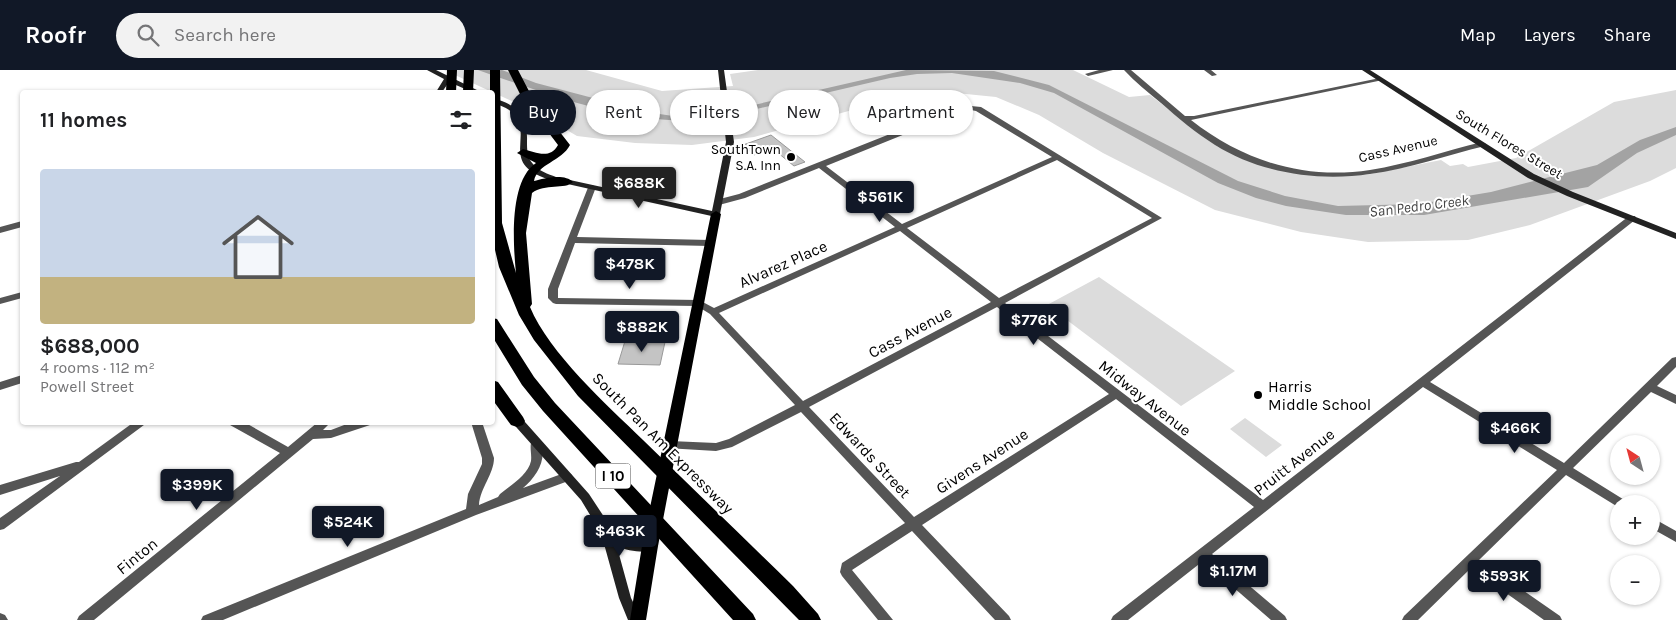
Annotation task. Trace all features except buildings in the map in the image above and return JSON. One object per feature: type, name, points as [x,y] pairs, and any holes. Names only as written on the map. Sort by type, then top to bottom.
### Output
[{"type":"highway","points":[[468,90],[469,70]]},
{"type":"highway","name":"South Pan Am Expressway","points":[[494,90],[495,70]]},
{"type":"highway","points":[[513,70],[526,96],[564,142],[561,151],[548,168],[554,179]]},
{"type":"highway","points":[[450,74],[451,90]]},
{"type":"highway","points":[[523,153],[536,159],[561,151]]},
{"type":"highway","points":[[526,315],[519,249],[528,178],[533,170],[561,151]]},
{"type":"highway","name":"South Pan Am Expressway","points":[[495,164],[496,223],[506,267],[526,315],[556,359],[584,392],[786,592],[811,620]]},
{"type":"highway","points":[[526,192],[533,185],[542,182],[567,182]]},
{"type":"highway","name":"I 10","points":[[495,328],[528,381],[549,407],[746,620]]},
{"type":"highway","points":[[495,390],[517,421]]},
{"type":"highway","name":"I 10","points":[[786,592],[821,620]]},
{"type":"main road","points":[[430,70],[450,74],[474,90]]},
{"type":"main road","points":[[637,620],[730,142],[721,70]]},
{"type":"main road","name":"South Flores Street","points":[[1364,70],[1482,144],[1504,160],[1553,187],[1676,236]]},
{"type":"main road","points":[[439,90],[450,74]]},
{"type":"main road","points":[[447,90],[450,74]]},
{"type":"main road","points":[[495,105],[512,109],[518,114],[522,123],[523,153],[533,170],[567,182],[718,208]]},
{"type":"main road","points":[[495,399],[585,497],[606,530],[617,542],[630,545],[651,543]]},
{"type":"main road","points":[[606,530],[625,598],[637,620]]},
{"type":"street","points":[[1088,74],[1110,70]]},
{"type":"street","name":"Cass Avenue","points":[[1127,70],[1184,118],[1219,144],[1268,165],[1315,173],[1371,172],[1482,144]]},
{"type":"street","points":[[1184,118],[1194,118],[1378,79]]},
{"type":"street","points":[[718,208],[742,196],[820,165],[961,110],[971,108],[978,109],[1058,157]]},
{"type":"street","name":"Cass Avenue","points":[[670,448],[716,447],[732,443],[1158,218],[1058,157]]},
{"type":"street","name":"Alvarez Place","points":[[713,312],[1058,157]]},
{"type":"street","name":"Midway Avenue","points":[[820,165],[1263,507]]},
{"type":"street","points":[[592,187],[553,289],[553,298],[556,301],[699,303]]},
{"type":"street","name":"Pruitt Avenue","points":[[1118,620],[1632,218]]},
{"type":"street","points":[[0,230],[20,225]]},
{"type":"street","points":[[572,240],[710,243]]},
{"type":"street","points":[[0,301],[20,295]]},
{"type":"street","name":"Edwards Street","points":[[699,303],[713,312],[1004,620]]},
{"type":"street","points":[[1409,620],[1676,361]]},
{"type":"street","points":[[0,386],[20,380]]},
{"type":"street","points":[[1422,382],[1610,496]]},
{"type":"street","points":[[1650,387],[1676,400]]},
{"type":"street","name":"Givens Avenue","points":[[886,620],[846,572],[846,567],[1116,394]]},
{"type":"street","points":[[0,524],[139,425]]},
{"type":"street","points":[[239,425],[290,453]]},
{"type":"street","name":"Finton","points":[[84,620],[323,425]]},
{"type":"street","points":[[312,435],[331,434],[357,425]]},
{"type":"street","points":[[472,512],[474,494],[488,464],[487,452],[477,425]]},
{"type":"street","points":[[497,503],[522,483],[532,471],[536,463],[536,443]]},
{"type":"street","points":[[0,490],[84,464]]},
{"type":"street","points":[[208,620],[472,512],[566,476]]},
{"type":"street","points":[[1660,527],[1676,537]]},
{"type":"street","points":[[1203,554],[1280,620]]},
{"type":"street","points":[[1470,560],[1555,620]]},
{"type":"shaded area","points":[[444,70],[586,70],[658,90],[586,90],[586,135],[660,135],[660,90],[670,90],[670,135],[758,135],[758,90],[676,90],[733,86],[730,74],[758,70],[1073,70],[1129,97],[1150,95],[1218,147],[1238,156],[1308,175],[1366,175],[1441,160],[1450,166],[1463,164],[1468,167],[1516,158],[1614,102],[1676,90],[1676,168],[1650,181],[1530,225],[1468,240],[1368,242],[1301,232],[1215,210],[1103,153],[1039,115],[996,97],[973,95],[973,90],[849,90],[849,111],[839,114],[839,90],[768,90],[768,133],[754,137],[692,145],[635,143],[577,136],[575,135],[576,90],[510,90],[510,100],[495,93],[495,90],[488,90]]},
{"type":"shaded area","points":[[1099,277],[1235,371],[1181,406],[1047,305]]},
{"type":"shaded area","points":[[1245,418],[1282,445],[1266,457],[1230,429]]},
{"type":"water","points":[[478,70],[502,70],[536,83],[563,90],[534,90]]},
{"type":"water","name":"San Pedro Creek","points":[[906,70],[994,71],[1049,85],[1238,181],[1285,196],[1338,206],[1419,204],[1491,192],[1597,165],[1640,140],[1676,127],[1676,135],[1637,153],[1588,187],[1424,215],[1346,215],[1286,206],[1256,198],[1218,183],[1054,93],[1020,83],[952,73],[917,74],[838,90],[819,90]]},
{"type":"water","points":[[576,94],[586,96],[586,105],[576,103]]},
{"type":"water","points":[[768,102],[768,106],[758,109],[758,104]]},
{"type":"water","points":[[660,114],[670,116],[670,120],[660,119]]},
{"type":"place","name":"SouthTown S.A. Inn","points":[[791,157]]},
{"type":"place","name":"Harris Middle School","points":[[1258,395]]}]
